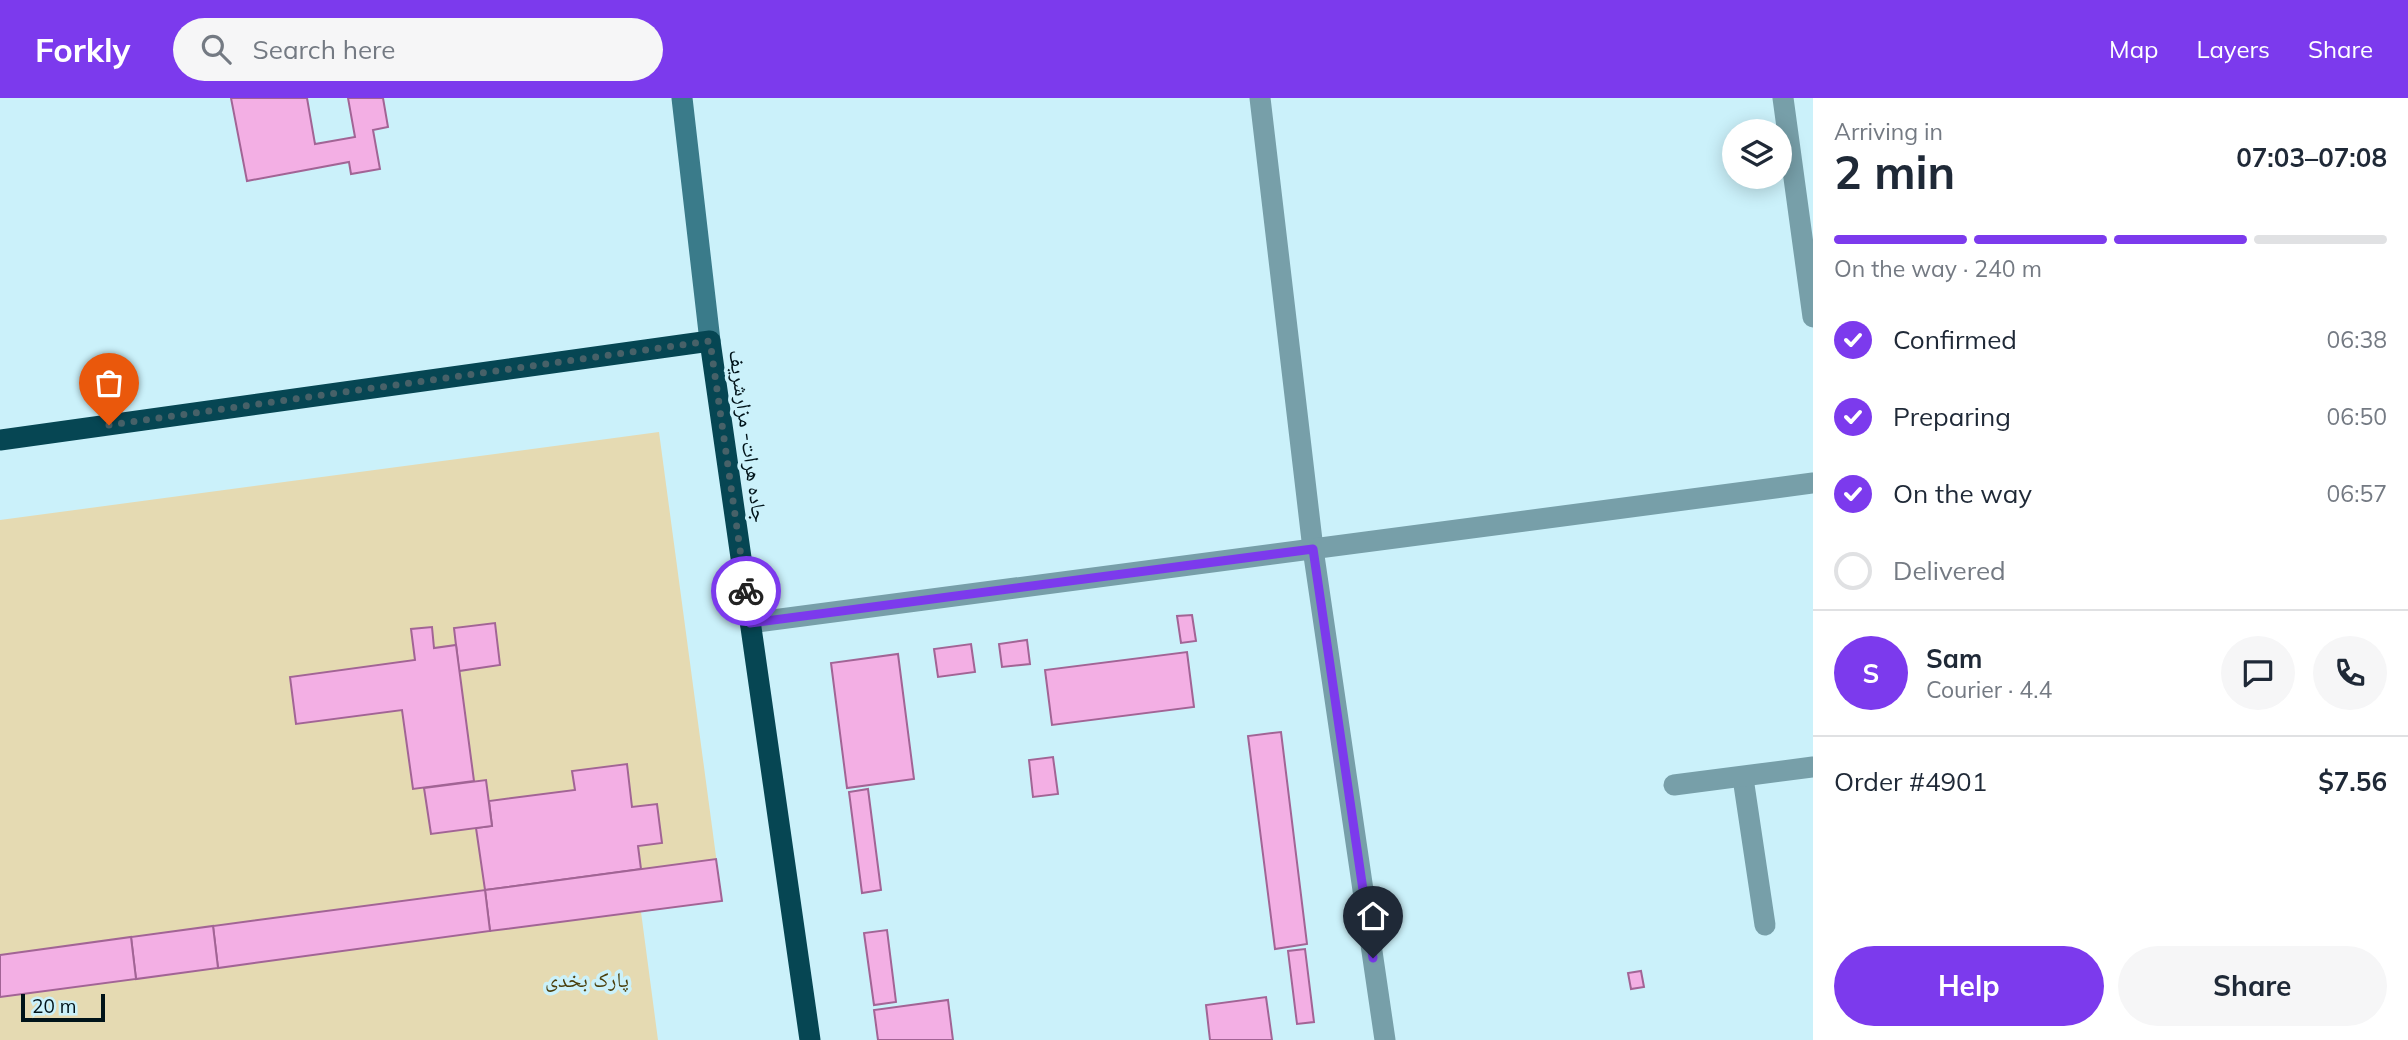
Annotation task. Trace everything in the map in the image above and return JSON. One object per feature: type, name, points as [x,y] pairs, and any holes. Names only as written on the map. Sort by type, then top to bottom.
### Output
[{"type":"highway","name":"جاده هرات- مزارشریف","points":[[0,440],[710,341],[810,1040]]},
{"type":"street","points":[[682,98],[710,341]]},
{"type":"street","points":[[1260,98],[1313,549],[1385,1040]]},
{"type":"street","points":[[1783,98],[1813,317]]},
{"type":"street","points":[[750,623],[1813,483]]},
{"type":"street","points":[[1674,785],[1813,767]]},
{"type":"street","points":[[1743,778],[1765,925]]},
{"type":"green space","name":"پارک بخدی","points":[[659,432],[722,901],[641,912],[658,1040],[0,1040],[0,520]]},
{"type":"building","points":[[231,98],[307,98],[315,144],[355,137],[348,98],[383,98],[388,127],[373,130],[380,169],[351,174],[349,162],[247,181]]},
{"type":"building","points":[[1192,615],[1196,641],[1181,643],[1177,616]]},
{"type":"building","points":[[495,623],[500,665],[459,671],[454,628]]},
{"type":"building","points":[[432,627],[434,648],[456,645],[474,781],[413,789],[402,710],[296,724],[290,677],[415,660],[411,629]]},
{"type":"building","points":[[1027,640],[1030,664],[1002,667],[999,644]]},
{"type":"building","points":[[971,644],[975,672],[938,677],[934,649]]},
{"type":"building","points":[[1187,652],[1194,707],[1052,725],[1045,670]]},
{"type":"building","points":[[898,654],[914,779],[847,788],[831,663]]},
{"type":"building","points":[[1281,732],[1307,944],[1275,949],[1248,736]]},
{"type":"building","points":[[1053,757],[1058,794],[1033,797],[1029,760]]},
{"type":"building","points":[[627,764],[632,807],[657,804],[662,843],[638,846],[641,869],[485,890],[476,828],[492,826],[489,801],[575,790],[572,771]]},
{"type":"building","points":[[486,780],[492,826],[431,834],[424,788]]},
{"type":"building","points":[[868,789],[881,890],[862,893],[849,792]]},
{"type":"building","points":[[716,859],[722,901],[490,931],[485,890]]},
{"type":"building","points":[[485,890],[490,931],[218,968],[213,926]]},
{"type":"building","points":[[213,926],[218,968],[136,979],[131,937]]},
{"type":"building","points":[[887,930],[896,1002],[874,1005],[864,933]]},
{"type":"building","points":[[131,937],[136,979],[0,997],[0,955]]},
{"type":"building","points":[[1305,949],[1314,1022],[1297,1024],[1288,951]]},
{"type":"building","points":[[1641,971],[1644,987],[1631,989],[1628,973]]},
{"type":"building","points":[[1266,997],[1272,1040],[1210,1040],[1206,1005]]},
{"type":"building","points":[[948,1000],[953,1040],[878,1040],[874,1010]]},
{"type":"way so far","points":[[109,425],[710,341],[746,591]]},
{"type":"route","points":[[746,591],[750,623],[1313,549],[1373,958]]}]
